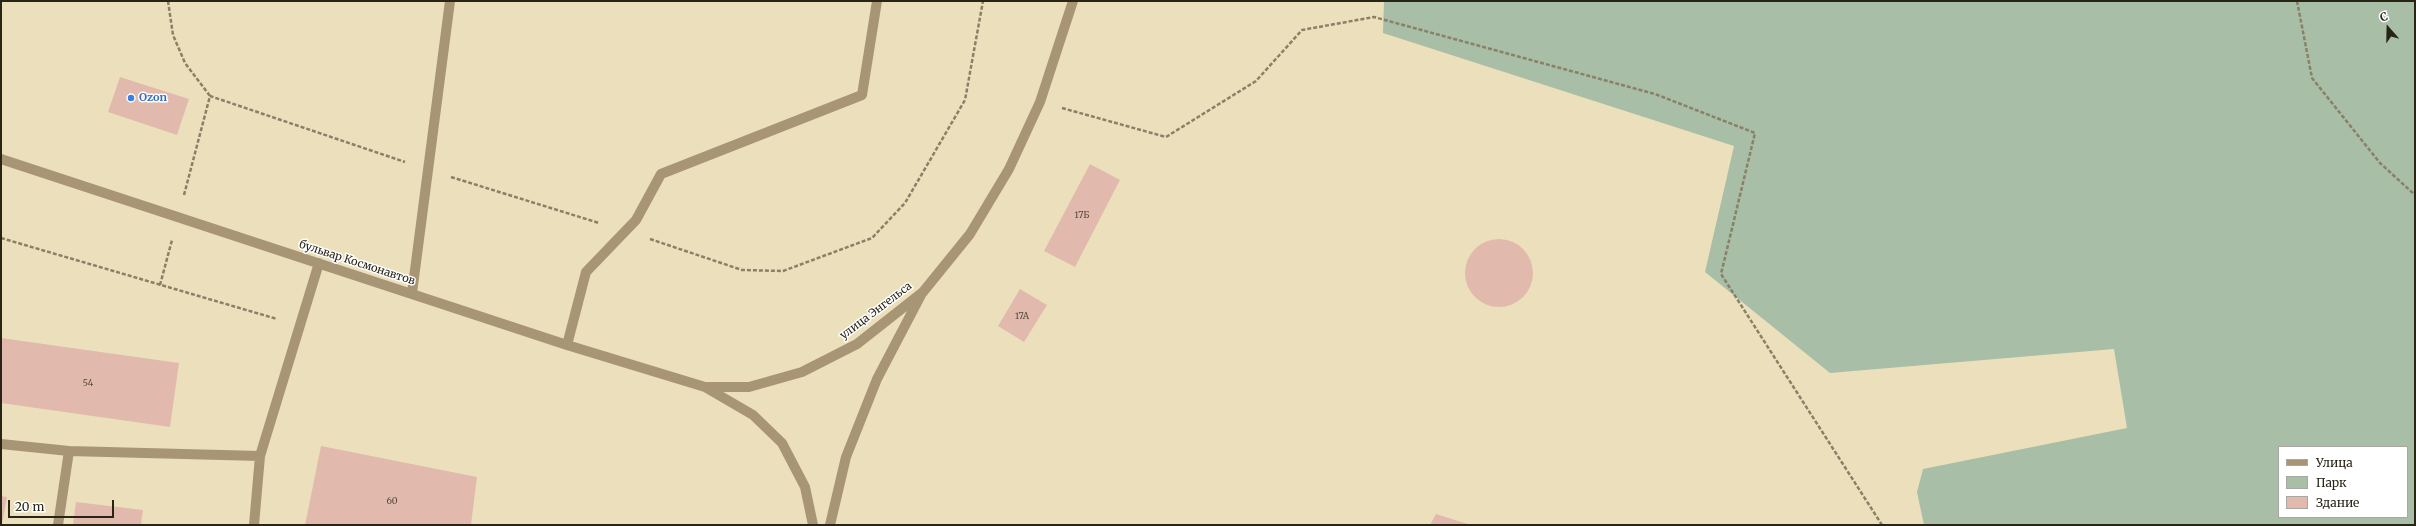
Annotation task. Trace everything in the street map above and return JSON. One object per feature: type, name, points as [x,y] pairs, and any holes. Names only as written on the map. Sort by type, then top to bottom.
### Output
[{"type":"street","points":[[412,294],[450,1]]},
{"type":"street","points":[[567,345],[586,272],[636,220],[661,174],[862,95],[877,1]]},
{"type":"street","name":"улица Энгельса","points":[[705,387],[749,387],[802,372],[857,344],[923,292],[978,221],[1009,169],[1040,102],[1073,1]]},
{"type":"street","name":"бульвар Космонавтов","points":[[1,159],[567,345],[705,387]]},
{"type":"street","points":[[254,525],[260,456],[301,327],[319,263]]},
{"type":"street","points":[[830,525],[846,457],[874,386],[923,292]]},
{"type":"street","points":[[705,387],[753,414],[782,443],[805,487],[813,525]]},
{"type":"street","points":[[1,444],[69,451],[260,456]]},
{"type":"street","points":[[58,525],[69,451]]},
{"type":"path","points":[[168,1],[173,35],[185,63],[210,96],[428,170],[626,231],[742,270],[784,271],[872,238],[905,204],[966,100],[983,1]]},
{"type":"path","points":[[2297,1],[2312,78],[2380,163],[2415,195]]},
{"type":"path","points":[[1040,102],[1166,137],[1256,81],[1302,30],[1374,17],[1655,94],[1755,133],[1720,274],[1882,525]]},
{"type":"path","points":[[160,285],[210,96]]},
{"type":"path","points":[[1,238],[301,327]]},
{"type":"green space","points":[[1384,1],[2415,1],[2415,525],[1924,525],[1917,492],[1923,469],[2127,428],[2114,349],[1830,373],[1705,272],[1734,146],[1383,33]]},
{"type":"building","points":[[120,77],[189,99],[177,135],[108,112]]},
{"type":"building","points":[[1090,164],[1120,180],[1075,267],[1044,251]]},
{"type":"building","points":[[1492,239],[1506,239],[1518,244],[1528,254],[1533,266],[1533,280],[1528,292],[1518,302],[1506,307],[1492,307],[1480,302],[1470,292],[1465,280],[1465,266],[1470,254],[1480,244]]},
{"type":"building","points":[[1020,289],[1047,305],[1024,342],[998,326]]},
{"type":"building","points":[[1,338],[179,363],[170,427],[1,403]]},
{"type":"building","points":[[321,446],[477,477],[471,525],[305,525]]},
{"type":"building","points":[[1,496],[7,497],[2,524],[1,524]]},
{"type":"building","points":[[76,502],[143,510],[141,525],[73,525]]},
{"type":"building","points":[[1436,514],[1471,525],[1430,525]]},
{"type":"place","name":"Ozon","points":[[131,98]]}]
